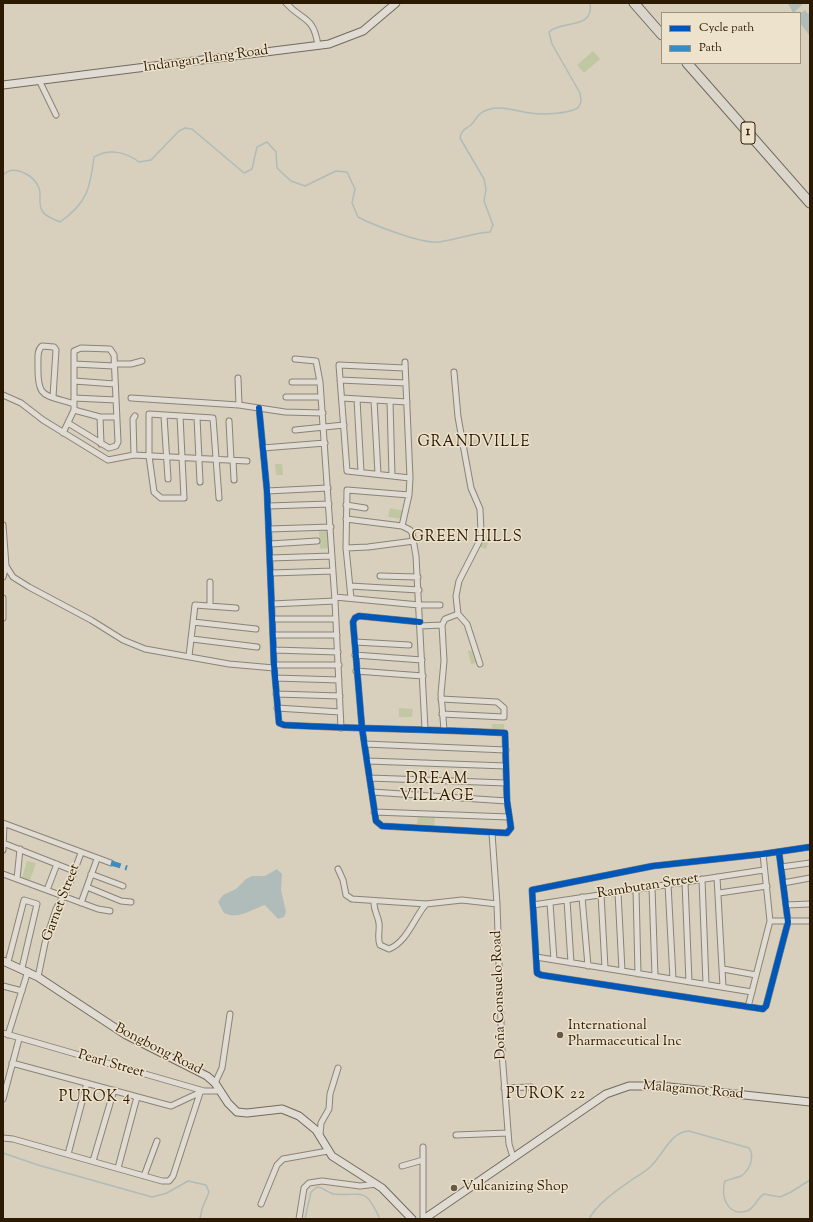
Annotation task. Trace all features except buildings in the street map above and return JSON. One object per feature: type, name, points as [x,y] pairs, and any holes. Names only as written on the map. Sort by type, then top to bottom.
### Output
[{"type":"highway","points":[[634,3],[661,34]]},
{"type":"highway","name":"1","points":[[688,64],[810,203]]},
{"type":"street","points":[[286,3],[311,23],[316,32],[318,45]]},
{"type":"street","name":"Indangan-Ilang Road","points":[[3,85],[335,42],[363,31],[396,3]]},
{"type":"street","points":[[39,80],[56,115]]},
{"type":"street","points":[[53,397],[56,352],[54,347],[44,346],[38,350],[38,385],[43,393],[53,397],[74,401],[116,400]]},
{"type":"street","points":[[63,433],[74,410],[74,351],[81,348],[110,349],[113,353],[114,365],[116,446],[111,448],[101,444],[68,423]]},
{"type":"street","points":[[295,359],[315,360],[320,382],[335,599],[341,728]]},
{"type":"street","points":[[74,364],[114,365],[131,364],[142,361]]},
{"type":"street","points":[[402,526],[409,495],[410,478],[405,362]]},
{"type":"street","points":[[406,368],[339,365],[347,471],[410,478]]},
{"type":"street","points":[[454,372],[458,417],[470,484],[480,509],[481,532],[479,542],[457,586],[458,614],[467,624],[480,664]]},
{"type":"street","points":[[238,378],[239,405]]},
{"type":"street","points":[[340,380],[406,383]]},
{"type":"street","points":[[74,381],[115,384]]},
{"type":"street","points":[[292,382],[320,382]]},
{"type":"street","points":[[3,395],[21,403],[63,433],[108,460],[134,455],[247,461]]},
{"type":"street","points":[[286,397],[321,397]]},
{"type":"street","points":[[131,398],[239,405],[285,412],[323,414]]},
{"type":"street","points":[[342,398],[407,402]]},
{"type":"street","points":[[357,399],[361,472]]},
{"type":"street","points":[[374,400],[378,474]]},
{"type":"street","points":[[390,401],[392,476]]},
{"type":"street","points":[[259,408],[268,506],[274,666],[278,721],[281,724],[341,728],[362,728],[425,729],[505,733],[507,801],[511,828],[509,832],[492,833],[382,826],[377,823],[374,812],[368,761],[362,728],[353,622],[357,617],[442,626]]},
{"type":"street","points":[[74,410],[100,417],[116,417]]},
{"type":"street","points":[[180,416],[184,498],[161,498],[155,494],[153,488],[150,456],[149,414],[213,418],[219,498]]},
{"type":"street","points":[[134,455],[133,419],[135,416]]},
{"type":"street","points":[[164,416],[168,479]]},
{"type":"street","points":[[100,417],[101,444]]},
{"type":"street","points":[[197,417],[200,482]]},
{"type":"street","points":[[229,421],[234,480]]},
{"type":"street","points":[[295,430],[344,425]]},
{"type":"street","points":[[263,448],[325,443]]},
{"type":"street","points":[[267,491],[328,488]]},
{"type":"street","points":[[351,598],[346,548],[347,490],[409,495]]},
{"type":"street","points":[[268,506],[329,504]]},
{"type":"street","points":[[346,505],[365,508]]},
{"type":"street","points":[[346,519],[402,526],[410,530],[414,540],[420,605],[425,729]]},
{"type":"street","points":[[3,525],[6,566],[9,572],[18,581],[91,620],[130,644],[229,664],[274,666],[338,665]]},
{"type":"street","points":[[269,529],[330,527]]},
{"type":"street","points":[[346,548],[368,547],[414,540]]},
{"type":"street","points":[[270,544],[317,541]]},
{"type":"street","points":[[270,558],[332,556]]},
{"type":"street","points":[[3,577],[6,566]]},
{"type":"street","points":[[271,574],[333,571]]},
{"type":"street","points":[[380,576],[418,577]]},
{"type":"street","points":[[210,582],[210,605]]},
{"type":"street","points":[[350,586],[419,590]]},
{"type":"street","points":[[3,598],[3,618]]},
{"type":"street","points":[[272,604],[351,598],[420,605],[440,605]]},
{"type":"street","points":[[189,656],[195,605],[236,608]]},
{"type":"street","points":[[444,730],[442,714],[444,661],[442,626],[445,619],[458,614]]},
{"type":"street","points":[[273,618],[336,619]]},
{"type":"street","points":[[193,622],[256,629]]},
{"type":"street","points":[[274,635],[337,635]]},
{"type":"street","points":[[192,639],[257,647]]},
{"type":"street","points":[[355,642],[409,645]]},
{"type":"street","points":[[274,650],[338,652]]},
{"type":"street","points":[[355,655],[422,660]]},
{"type":"street","points":[[356,671],[423,676]]},
{"type":"street","points":[[275,678],[339,680]]},
{"type":"street","points":[[276,694],[340,696]]},
{"type":"street","points":[[442,699],[497,702],[504,708],[504,717],[442,714]]},
{"type":"street","points":[[277,708],[340,712]]},
{"type":"street","points":[[365,744],[506,750]]},
{"type":"street","points":[[368,761],[506,766]]},
{"type":"street","points":[[370,778],[506,784]]},
{"type":"street","points":[[372,792],[507,801]]},
{"type":"street","points":[[374,812],[509,817]]},
{"type":"street","points":[[3,850],[3,824],[111,863]]},
{"type":"street","name":"Doña Consuelo Road","points":[[492,833],[497,904],[504,1088],[508,1133],[513,1157]]},
{"type":"street","points":[[3,843],[74,871]]},
{"type":"street","points":[[779,852],[788,922],[765,1008],[761,1010],[541,975],[536,970],[532,890],[652,866],[763,854],[810,847]]},
{"type":"street","points":[[17,879],[20,849]]},
{"type":"street","name":"Garnet Street","points":[[38,977],[56,909],[64,897],[81,853]]},
{"type":"street","points":[[748,1007],[770,921],[763,854]]},
{"type":"street","points":[[81,903],[97,859]]},
{"type":"street","points":[[781,867],[810,863]]},
{"type":"street","points":[[47,890],[57,864]]},
{"type":"street","points":[[338,869],[348,897],[374,901],[426,904],[462,900],[497,904]]},
{"type":"street","name":"Rambutan Street","points":[[533,905],[764,870]]},
{"type":"street","points":[[3,874],[98,909],[110,911]]},
{"type":"street","points":[[91,874],[123,886]]},
{"type":"street","points":[[717,877],[723,987]]},
{"type":"street","points":[[783,883],[810,878]]},
{"type":"street","points":[[702,879],[706,984]]},
{"type":"street","points":[[685,882],[689,982]]},
{"type":"street","points":[[668,884],[673,979]]},
{"type":"street","points":[[719,893],[767,886]]},
{"type":"street","points":[[87,887],[121,901],[131,902]]},
{"type":"street","points":[[652,887],[655,976]]},
{"type":"street","points":[[636,889],[638,974]]},
{"type":"street","points":[[618,892],[622,971]]},
{"type":"street","points":[[601,894],[604,968]]},
{"type":"street","points":[[582,898],[588,966]]},
{"type":"street","points":[[5,961],[24,900],[37,904],[22,991],[6,1034]]},
{"type":"street","points":[[567,900],[571,963]]},
{"type":"street","points":[[374,901],[374,908],[379,921],[378,940],[380,945],[389,949],[400,943],[412,926],[416,915],[426,904]]},
{"type":"street","points":[[550,903],[554,960]]},
{"type":"street","points":[[786,905],[810,904]]},
{"type":"street","points":[[770,921],[810,921]]},
{"type":"street","points":[[536,957],[752,992]]},
{"type":"street","name":"Bongbong Road","points":[[5,961],[38,977],[111,1026],[152,1049],[207,1076],[215,1083],[228,1103],[237,1112],[247,1113],[274,1109],[288,1110],[306,1121],[320,1135],[328,1151],[338,1160],[378,1184],[412,1219]]},
{"type":"street","points":[[723,969],[756,975]]},
{"type":"street","points":[[3,986],[22,991]]},
{"type":"street","points":[[215,1083],[222,1068],[230,1014]]},
{"type":"street","name":"Pearl Street","points":[[6,1034],[202,1092],[219,1091]]},
{"type":"street","points":[[3,1099],[19,1039]]},
{"type":"street","points":[[12,1063],[171,1106],[202,1092]]},
{"type":"street","points":[[320,1135],[321,1123],[329,1109],[330,1094],[338,1068]]},
{"type":"street","points":[[68,1154],[87,1083]]},
{"type":"street","name":"Malagamot Road","points":[[424,1219],[589,1104],[620,1088],[641,1085],[660,1086],[810,1102]]},
{"type":"street","points":[[504,1088],[531,1087]]},
{"type":"street","points":[[93,1161],[114,1090]]},
{"type":"street","points":[[3,1138],[13,1138],[165,1182],[173,1178],[202,1092]]},
{"type":"street","points":[[118,1168],[137,1096]]},
{"type":"street","points":[[456,1135],[508,1133]]},
{"type":"street","points":[[144,1176],[156,1141]]},
{"type":"street","points":[[423,1147],[424,1219]]},
{"type":"street","points":[[260,1204],[277,1165],[283,1159],[328,1151]]},
{"type":"street","points":[[402,1166],[423,1160]]},
{"type":"street","points":[[298,1219],[304,1188],[309,1184],[322,1181],[360,1186],[378,1184]]},
{"type":"green space","points":[[593,51],[600,59],[584,73],[577,65]]},
{"type":"green space","points":[[477,440],[478,446],[465,447],[465,441]]},
{"type":"green space","points":[[275,464],[282,464],[283,475],[276,475]]},
{"type":"green space","points":[[390,508],[404,511],[402,519],[388,517]]},
{"type":"green space","points":[[329,529],[330,548],[320,549],[319,530]]},
{"type":"green space","points":[[483,536],[490,538],[486,549],[480,547]]},
{"type":"green space","points":[[474,650],[476,663],[471,664],[468,651]]},
{"type":"green space","points":[[399,708],[413,709],[412,717],[399,717]]},
{"type":"green space","points":[[492,724],[504,724],[504,730],[492,731]]},
{"type":"green space","points":[[418,816],[435,817],[434,825],[417,824]]},
{"type":"green space","points":[[27,861],[36,863],[30,880],[22,878]]},
{"type":"shaded area","points":[[788,3],[810,3],[810,36],[801,24],[801,12],[792,12]]},
{"type":"shaded area","points":[[277,869],[282,874],[281,890],[286,912],[284,917],[278,919],[265,905],[240,915],[230,915],[224,913],[218,902],[223,895],[236,889],[246,879],[252,876],[265,876]]},
{"type":"pier","points":[[801,3],[810,3],[810,12],[808,14],[805,10],[801,13],[794,12],[802,5]]},
{"type":"waterway","points":[[3,175],[8,172],[18,171],[23,172],[33,179],[39,188],[40,206],[44,214],[60,222],[82,202],[89,187],[94,157],[100,154],[117,152],[129,156],[139,162],[151,160],[179,131],[185,128],[192,129],[244,173],[252,169],[257,147],[267,142],[276,152],[277,168],[291,181],[305,186],[336,171],[347,172],[355,189],[352,203],[358,217],[398,233],[421,240],[439,242],[490,232],[493,225],[484,201],[486,189],[484,179],[460,138],[461,133],[471,125],[481,113],[493,108],[506,108],[542,114],[561,113],[578,108],[581,102],[580,93],[552,44],[549,32],[554,28],[582,21],[590,12],[590,3]]},
{"type":"waterway","points":[[589,1219],[592,1213],[607,1198],[650,1167],[668,1144],[683,1132],[689,1131],[749,1148],[752,1155],[751,1163],[747,1170],[741,1176],[725,1181],[724,1198],[730,1208],[734,1211],[740,1212],[750,1210],[764,1194],[780,1197],[810,1180]]},
{"type":"waterway","points":[[3,1153],[38,1165],[152,1197],[167,1193],[188,1181],[206,1185],[209,1192],[202,1209],[200,1219]]},
{"type":"waterway","points":[[305,1219],[311,1192],[317,1187],[334,1194],[358,1194],[366,1197],[375,1208],[380,1219]]},
{"type":"marked path","points":[[111,863],[127,868]]},
{"type":"cycle path","points":[[259,408],[267,491],[274,665],[279,723],[284,725],[312,726],[339,727],[367,728],[505,733],[507,801],[511,828],[507,833],[382,826],[376,821],[362,728],[353,622],[355,618],[359,616],[420,622]]},
{"type":"cycle path","points":[[779,852],[788,922],[766,1006],[763,1009],[541,975],[537,973],[532,890],[653,866],[763,854],[810,847]]},
{"type":"place","name":"International Pharmaceutical Inc","points":[[560,1035]]},
{"type":"place","name":"Vulcanizing Shop","points":[[454,1188]]},
{"type":"district","name":"GRANDVILLE","points":[[474,443]]},
{"type":"district","name":"GREEN HILLS","points":[[467,538]]},
{"type":"district","name":"DREAM VILLAGE","points":[[437,788]]},
{"type":"district","name":"PUROK 22","points":[[546,1095]]},
{"type":"district","name":"PUROK 4","points":[[95,1098]]}]
